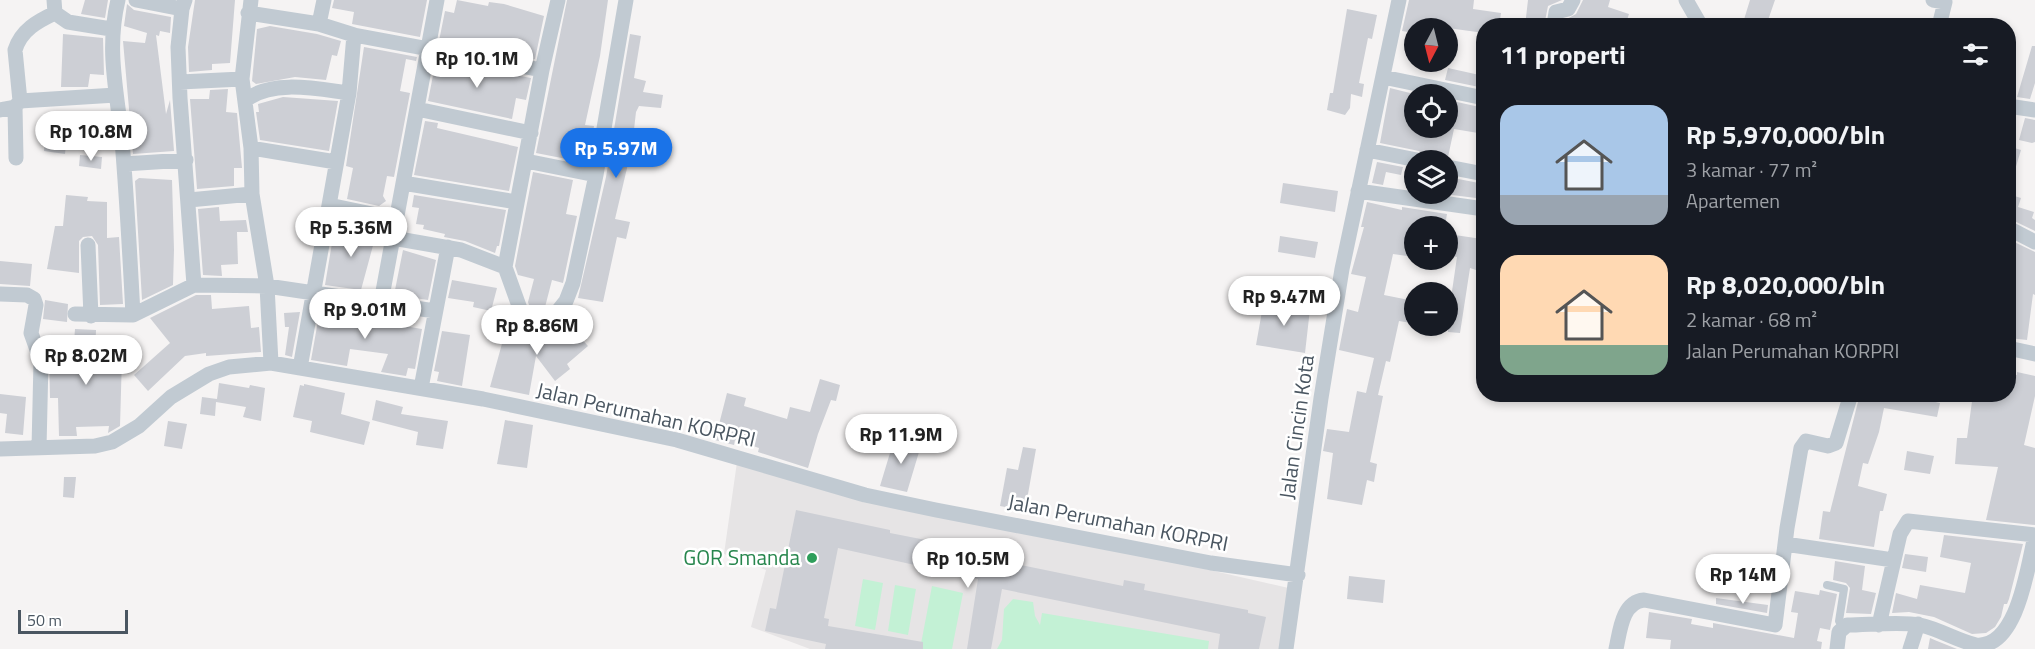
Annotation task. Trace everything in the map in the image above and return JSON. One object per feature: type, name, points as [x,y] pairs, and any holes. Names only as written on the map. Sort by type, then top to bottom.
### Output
[{"type":"street","points":[[118,0],[111,28],[124,164],[133,315]]},
{"type":"street","points":[[136,0],[183,5],[179,40],[180,82],[194,285]]},
{"type":"street","points":[[319,24],[324,0]]},
{"type":"street","points":[[381,302],[437,0]]},
{"type":"street","points":[[558,0],[542,70],[505,267],[523,317],[531,324],[538,326],[554,316],[566,301],[573,283],[596,175],[626,0]]},
{"type":"street","name":"Jalan Cincin Kota","points":[[1286,649],[1321,398],[1342,269],[1399,0]]},
{"type":"street","points":[[1555,18],[1556,12],[1568,9],[1573,0]]},
{"type":"street","points":[[1686,0],[1696,18]]},
{"type":"street","points":[[1933,0],[1945,2],[1941,18]]},
{"type":"street","points":[[16,158],[12,106],[15,50],[18,42],[55,6],[68,22],[111,28]]},
{"type":"street","points":[[271,363],[267,286],[252,194],[246,100],[242,79],[250,7],[354,35],[542,70]]},
{"type":"street","points":[[300,368],[349,93],[354,35]]},
{"type":"street","points":[[1383,77],[1476,96]]},
{"type":"street","points":[[180,82],[242,79]]},
{"type":"street","points":[[246,100],[258,92],[275,88],[349,93]]},
{"type":"street","points":[[12,106],[116,95]]},
{"type":"street","points":[[2016,107],[2035,110]]},
{"type":"street","points":[[417,109],[531,133]]},
{"type":"street","points":[[250,148],[336,162]]},
{"type":"street","points":[[1367,150],[1404,157]]},
{"type":"street","points":[[124,164],[186,160]]},
{"type":"street","points":[[526,161],[596,175]]},
{"type":"street","points":[[1458,169],[1476,172]]},
{"type":"street","points":[[403,183],[516,202]]},
{"type":"street","points":[[1358,191],[1476,208]]},
{"type":"street","points":[[189,200],[252,194]]},
{"type":"street","points":[[329,205],[396,219]]},
{"type":"street","points":[[2016,232],[2035,242]]},
{"type":"street","points":[[393,238],[448,247],[482,256],[505,267]]},
{"type":"street","points":[[88,245],[91,316]]},
{"type":"street","points":[[420,388],[448,247]]},
{"type":"street","points":[[75,314],[133,315],[194,285],[267,286],[435,311]]},
{"type":"street","points":[[0,294],[27,295],[34,299],[36,305],[31,333],[41,361],[39,448]]},
{"type":"street","points":[[2016,350],[2035,354]]},
{"type":"street","name":"Jalan Perumahan KORPRI","points":[[0,449],[95,446],[112,442],[139,426],[171,397],[209,374],[229,367],[271,363],[420,388],[677,440],[865,495],[1211,563],[1298,574]]},
{"type":"street","points":[[1616,649],[1626,614],[1636,601],[1644,600],[1775,625],[1785,544],[1801,448],[1806,441],[1828,446],[1836,443],[1849,402]]},
{"type":"street","points":[[1837,649],[1842,627],[1918,624],[1976,647],[1990,646],[2001,640],[2009,629],[2021,597],[2035,535],[1912,520],[1902,528],[1879,625]]},
{"type":"street","points":[[1785,544],[1893,560]]},
{"type":"street","points":[[1910,649],[1918,624]]},
{"type":"lane","points":[[1827,585],[1844,589],[1839,621],[1842,627]]},
{"type":"shaded area","points":[[737,462],[1293,589],[1285,649],[810,649],[751,627],[766,570],[724,554]]},
{"type":"green space","points":[[863,579],[883,583],[875,630],[855,626]]},
{"type":"green space","points":[[895,585],[916,589],[908,635],[888,631]]},
{"type":"green space","points":[[932,586],[963,593],[952,649],[920,649]]},
{"type":"green space","points":[[1013,599],[1033,602],[1035,616],[1040,625],[1042,613],[1209,641],[1208,649],[997,649],[1002,640],[1004,609]]},
{"type":"building","points":[[85,0],[108,0],[105,18],[81,14]]},
{"type":"building","points":[[195,0],[235,0],[230,63],[212,64],[212,70],[189,72],[188,47]]},
{"type":"building","points":[[334,0],[427,0],[420,37],[352,24],[354,12],[332,8]]},
{"type":"building","points":[[457,0],[488,6],[489,2],[504,4],[544,16],[535,59],[439,41],[445,11],[454,13]]},
{"type":"building","points":[[567,0],[608,0],[600,56],[585,125],[594,126],[591,147],[580,145],[577,161],[536,153]]},
{"type":"building","points":[[1409,0],[1474,0],[1473,9],[1501,13],[1500,18],[1476,18],[1476,32],[1458,29],[1458,18],[1405,18]]},
{"type":"building","points":[[1528,0],[1562,0],[1548,6],[1546,18],[1526,18]]},
{"type":"building","points":[[1583,0],[1610,0],[1608,7],[1629,14],[1628,18],[1569,18],[1576,14]]},
{"type":"building","points":[[1750,0],[1775,0],[1769,18],[1744,18]]},
{"type":"building","points":[[127,4],[134,10],[171,17],[170,33],[160,31],[159,36],[156,35],[166,114],[170,100],[174,151],[133,154],[123,41],[145,43],[147,33],[124,26]]},
{"type":"building","points":[[1347,9],[1377,15],[1372,39],[1368,38],[1359,83],[1364,84],[1362,97],[1351,94],[1350,108],[1345,115],[1327,110],[1330,93],[1333,93]]},
{"type":"building","points":[[270,26],[317,34],[341,41],[337,56],[332,55],[326,80],[295,77],[256,84],[252,81],[257,29]]},
{"type":"building","points":[[63,34],[103,38],[104,75],[90,74],[88,87],[61,87]]},
{"type":"building","points":[[630,34],[641,36],[634,78],[646,81],[643,92],[663,95],[661,108],[639,106],[636,112],[632,147],[615,219],[630,222],[626,239],[617,237],[603,302],[578,298],[606,177]]},
{"type":"building","points":[[2032,46],[2035,46],[2035,83],[2030,99],[2017,97]]},
{"type":"building","points":[[364,47],[417,57],[416,61],[406,59],[400,91],[410,93],[394,177],[387,176],[383,196],[386,201],[379,206],[347,199],[353,168],[346,166]]},
{"type":"building","points":[[436,60],[531,78],[526,100],[516,98],[512,119],[428,101]]},
{"type":"building","points":[[1458,70],[1476,74],[1476,86],[1445,80],[1447,72]]},
{"type":"building","points":[[1390,88],[1404,92],[1404,138],[1452,138],[1450,150],[1414,150],[1380,143]]},
{"type":"building","points":[[228,89],[226,112],[237,113],[242,168],[234,168],[234,186],[197,189],[190,99],[209,99],[210,90]]},
{"type":"building","points":[[283,97],[338,101],[329,151],[260,140],[256,112],[259,112],[258,104]]},
{"type":"building","points":[[1458,102],[1476,106],[1476,133],[1458,130]]},
{"type":"building","points":[[2025,118],[2035,120],[2035,142],[2019,140]]},
{"type":"building","points":[[425,121],[438,123],[437,128],[518,147],[509,191],[414,175]]},
{"type":"building","points":[[54,122],[68,124],[65,154],[44,151],[45,135],[52,136]]},
{"type":"building","points":[[2016,148],[2021,150],[2016,166]]},
{"type":"building","points":[[80,155],[102,157],[101,169],[79,166]]},
{"type":"building","points":[[1377,162],[1403,167],[1401,175],[1386,172],[1383,185],[1372,183]]},
{"type":"building","points":[[533,172],[573,180],[566,214],[577,216],[563,283],[552,280],[544,311],[537,315],[531,311],[528,302],[534,279],[518,275],[515,266]]},
{"type":"building","points":[[139,178],[172,180],[174,250],[173,285],[142,300],[135,181]]},
{"type":"building","points":[[1458,179],[1476,182],[1476,198],[1458,196]]},
{"type":"building","points":[[1283,183],[1338,191],[1335,212],[1280,203]]},
{"type":"building","points":[[66,195],[88,197],[87,201],[107,202],[107,238],[119,237],[123,304],[100,305],[98,245],[92,236],[83,237],[79,241],[79,273],[47,269],[55,226],[63,226]]},
{"type":"building","points":[[414,195],[506,210],[499,246],[495,253],[465,241],[444,237],[445,234],[423,229],[424,225],[416,224],[419,208],[412,207]]},
{"type":"building","points":[[2016,196],[2021,198],[2018,207],[2034,212],[2032,218],[2035,220],[2035,231],[2016,222]]},
{"type":"building","points":[[1367,202],[1402,210],[1402,207],[1447,214],[1447,216],[1404,216],[1404,256],[1393,254],[1384,295],[1404,299],[1404,322],[1399,321],[1390,362],[1386,361],[1378,395],[1383,396],[1370,462],[1377,464],[1374,482],[1367,480],[1362,505],[1327,499],[1333,453],[1323,451],[1327,429],[1349,432],[1357,391],[1366,393],[1374,358],[1339,350],[1347,309],[1358,312],[1366,277],[1351,274],[1364,227],[1361,227]]},
{"type":"building","points":[[219,207],[220,221],[246,220],[248,232],[237,232],[238,264],[221,265],[222,276],[203,275],[198,209]]},
{"type":"building","points":[[357,223],[378,227],[361,290],[325,285],[333,237],[343,239],[344,230],[355,232]]},
{"type":"building","points":[[1458,235],[1476,238],[1476,270],[1470,268],[1460,333],[1458,333],[1458,282],[1453,282],[1455,270],[1458,270]]},
{"type":"building","points":[[1280,236],[1318,242],[1315,258],[1278,252]]},
{"type":"building","points":[[2016,243],[2035,252],[2035,295],[2033,294],[2027,340],[2016,339]]},
{"type":"building","points":[[403,250],[436,260],[428,300],[394,295]]},
{"type":"building","points":[[0,261],[32,264],[30,286],[0,284]]},
{"type":"building","points":[[452,280],[497,288],[491,311],[473,307],[474,302],[448,298]]},
{"type":"building","points":[[196,295],[211,295],[212,309],[249,306],[251,328],[259,327],[261,352],[206,356],[206,353],[185,356],[148,391],[134,375],[170,343],[150,318]]},
{"type":"building","points":[[45,300],[68,304],[67,322],[43,319]]},
{"type":"building","points":[[1264,300],[1310,309],[1305,353],[1256,345]]},
{"type":"building","points":[[321,304],[361,311],[360,321],[387,325],[388,319],[405,321],[404,326],[422,329],[415,369],[408,368],[406,376],[381,372],[388,354],[350,349],[347,366],[311,360]]},
{"type":"building","points":[[573,308],[578,313],[567,323],[588,346],[567,364],[570,369],[555,381],[536,356],[529,395],[490,387],[503,340],[518,342],[521,329],[538,337],[559,324]]},
{"type":"building","points":[[300,312],[292,357],[285,355],[289,327],[285,327],[284,313]]},
{"type":"building","points":[[75,329],[96,330],[95,356],[122,357],[120,426],[108,433],[109,426],[76,427],[77,436],[59,436],[58,398],[50,398],[49,353],[73,355]]},
{"type":"building","points":[[442,331],[470,335],[462,386],[437,381],[439,372],[434,371]]},
{"type":"building","points":[[2017,372],[2035,376],[2035,396],[2024,445],[2035,448],[2035,525],[1986,520],[1998,467],[1955,464],[1957,438],[1967,438],[1972,402],[2016,402]]},
{"type":"building","points":[[820,379],[840,385],[836,401],[831,400],[808,468],[758,452],[759,448],[735,440],[734,445],[715,440],[727,393],[746,398],[744,406],[787,419],[790,407],[810,412]]},
{"type":"building","points":[[219,383],[265,388],[261,421],[243,417],[246,407],[216,402],[215,416],[200,414],[202,397],[217,399]]},
{"type":"building","points":[[304,384],[345,393],[341,414],[370,422],[364,445],[310,432],[312,421],[293,417],[300,385],[304,386]]},
{"type":"building","points":[[0,394],[26,397],[23,435],[5,433],[7,414],[0,413]]},
{"type":"building","points":[[376,400],[403,407],[401,414],[448,421],[443,449],[416,445],[418,432],[372,420]]},
{"type":"building","points":[[1858,402],[1940,403],[1937,417],[1884,408],[1879,432],[1868,464],[1863,463],[1858,486],[1887,494],[1883,511],[1880,511],[1874,547],[1819,539],[1823,511],[1830,512]]},
{"type":"building","points":[[505,420],[533,425],[527,468],[497,464]]},
{"type":"building","points":[[168,421],[187,424],[182,449],[164,446]]},
{"type":"building","points":[[908,437],[922,442],[907,492],[880,486],[893,443],[905,446]]},
{"type":"building","points":[[1023,447],[1036,449],[1025,511],[1000,506],[1007,468],[1018,470]]},
{"type":"building","points":[[1907,451],[1934,456],[1930,474],[1904,470]]},
{"type":"building","points":[[64,477],[76,477],[74,498],[63,497]]},
{"type":"building","points":[[796,510],[890,530],[890,533],[987,552],[988,547],[1014,554],[1011,563],[1123,586],[1124,580],[1145,584],[1144,590],[1248,610],[1248,613],[1266,617],[1259,649],[1218,649],[1220,634],[1002,589],[991,649],[967,649],[978,579],[838,548],[824,618],[829,619],[828,626],[923,642],[923,649],[825,649],[826,644],[765,631],[770,608],[776,609]]},
{"type":"building","points":[[1944,535],[2023,544],[2007,604],[2004,604],[2001,617],[1995,627],[1986,633],[1972,634],[1934,617],[1909,612],[1892,613],[1896,593],[1917,599],[1920,585],[1965,593],[1971,563],[1940,557]]},
{"type":"building","points":[[1905,554],[1928,557],[1926,572],[1902,568]]},
{"type":"building","points":[[1835,561],[1865,566],[1862,590],[1876,593],[1871,614],[1846,613],[1850,588],[1846,583],[1833,580]]},
{"type":"building","points":[[1349,576],[1385,580],[1383,603],[1347,599]]},
{"type":"building","points":[[1820,590],[1837,594],[1830,630],[1820,628],[1817,641],[1822,642],[1821,649],[1670,649],[1671,640],[1646,638],[1649,612],[1692,619],[1691,624],[1713,628],[1713,623],[1794,638],[1798,613],[1791,612],[1795,591],[1819,595]]},
{"type":"building","points":[[1716,598],[1768,605],[1767,613],[1716,604]]},
{"type":"building","points":[[1930,638],[1937,641],[1957,649],[1928,649]]},
{"type":"place","name":"GOR Smanda","points":[[812,558]]}]
